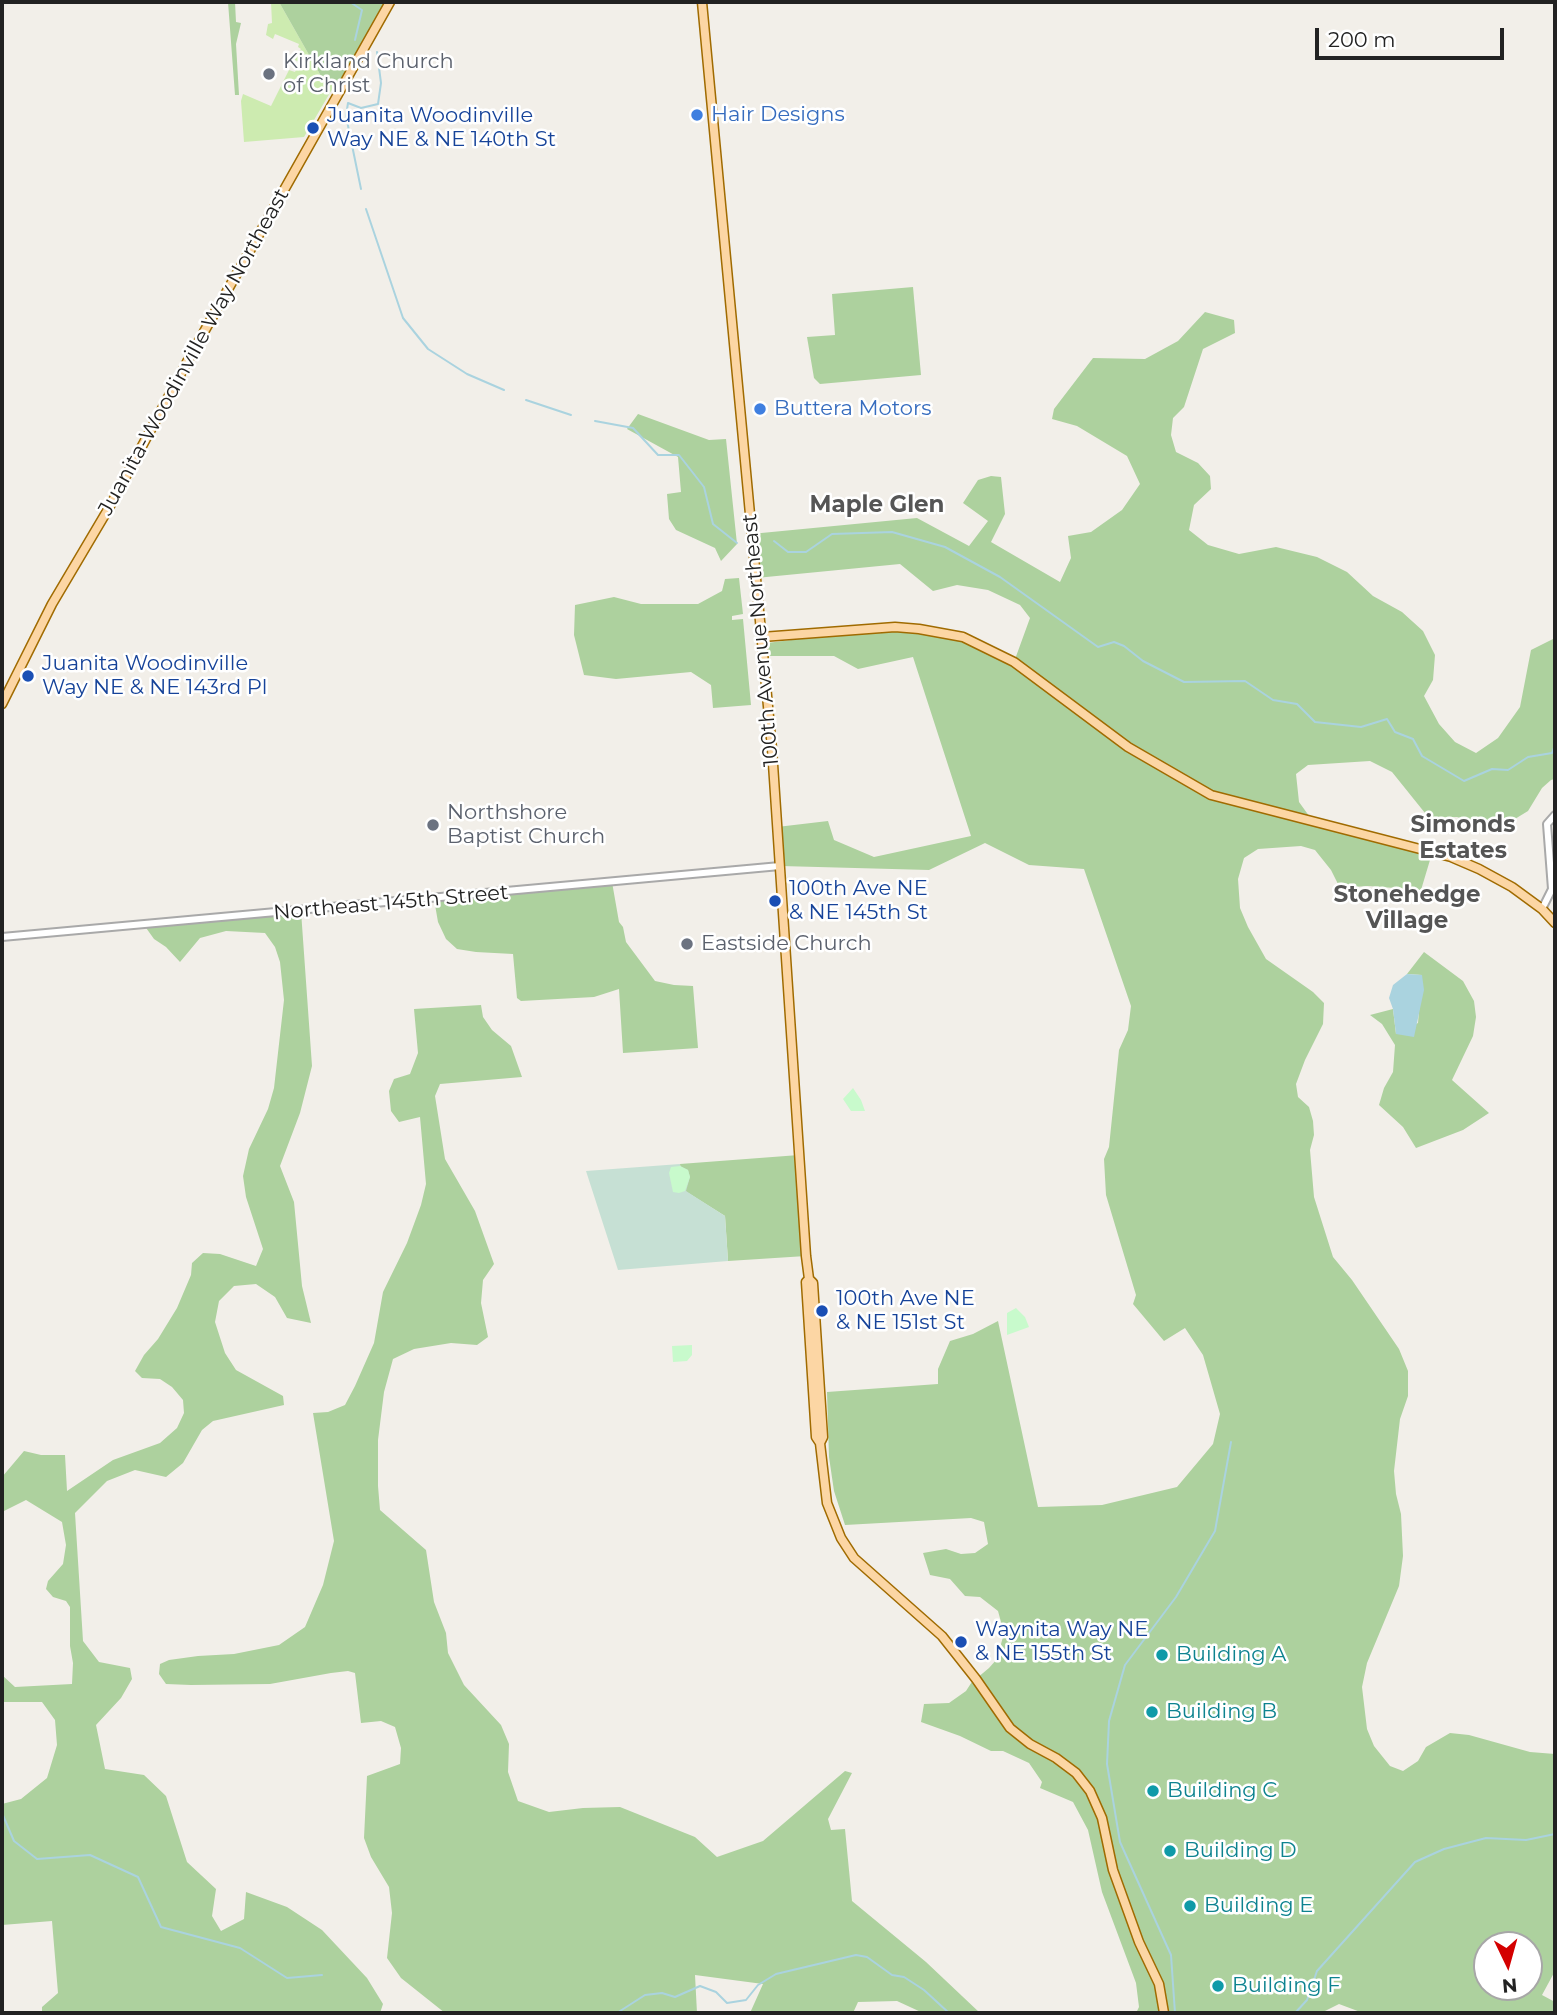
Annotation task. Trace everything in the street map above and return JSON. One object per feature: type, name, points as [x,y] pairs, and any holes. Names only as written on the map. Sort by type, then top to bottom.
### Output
[{"type":"main road","name":"Juanita-Woodinville Way Northeast","points":[[2,704],[52,604],[110,506],[187,362],[390,2]]},
{"type":"main road","name":"100th Avenue Northeast","points":[[702,2],[762,637],[809,1279],[813,1283],[824,1437],[820,1443],[825,1494],[841,1538],[854,1558],[942,1636],[1010,1728],[1076,1773],[1090,1791],[1102,1818],[1113,1870],[1139,1942],[1159,1984],[1164,2013]]},
{"type":"main road","points":[[762,637],[895,627],[963,637],[1014,663],[1128,747],[1211,795],[1451,858],[1497,879],[1542,909],[1555,923]]},
{"type":"street","points":[[1542,909],[1552,889],[1546,831],[1547,824],[1555,815]]},
{"type":"street","name":"Northeast 145th Street","points":[[2,937],[780,866]]},
{"type":"green space","points":[[228,2],[235,2],[236,22],[241,23],[236,44],[239,95],[235,95]]},
{"type":"green space","points":[[271,2],[279,2],[321,76],[334,86],[304,137],[244,142],[241,101],[243,94],[271,106],[289,70],[295,72],[299,62],[293,59],[301,49],[299,44],[275,34],[273,39],[266,35],[268,24],[272,23]]},
{"type":"green space","points":[[279,2],[390,2],[340,90],[321,76]]},
{"type":"green space","points":[[913,287],[921,375],[820,384],[814,378],[807,337],[835,335],[832,294]]},
{"type":"green space","points":[[1205,312],[1234,320],[1235,333],[1203,349],[1184,407],[1173,418],[1171,435],[1176,452],[1198,463],[1210,476],[1211,489],[1194,505],[1189,530],[1208,545],[1239,554],[1276,547],[1317,557],[1347,572],[1373,596],[1402,612],[1423,631],[1435,655],[1433,680],[1424,696],[1439,724],[1455,742],[1476,753],[1498,738],[1520,707],[1531,650],[1555,638],[1555,779],[1542,788],[1528,811],[1505,825],[1479,824],[1457,817],[1429,818],[1392,772],[1370,761],[1308,765],[1296,774],[1299,802],[1312,820],[1411,846],[1430,860],[1421,890],[1368,886],[1340,888],[1331,870],[1315,850],[1301,846],[1258,849],[1244,858],[1238,879],[1240,908],[1266,959],[1313,992],[1324,1003],[1323,1024],[1296,1084],[1298,1097],[1309,1107],[1313,1121],[1314,1135],[1310,1150],[1314,1197],[1333,1257],[1399,1349],[1408,1371],[1408,1396],[1400,1419],[1394,1471],[1401,1514],[1403,1556],[1399,1586],[1367,1663],[1362,1687],[1367,1729],[1374,1746],[1390,1766],[1403,1771],[1418,1761],[1426,1747],[1450,1733],[1469,1735],[1530,1752],[1555,1754],[1555,1971],[1543,1993],[1543,1931],[1473,1931],[1473,2001],[1543,2001],[1543,1996],[1555,2002],[1555,2013],[1363,2013],[1339,2004],[1321,2013],[1136,2013],[1139,2007],[1136,1983],[1102,1892],[1088,1830],[1073,1802],[1040,1788],[1042,1782],[1029,1763],[1003,1751],[991,1751],[921,1722],[924,1704],[949,1703],[966,1691],[975,1677],[997,1659],[1004,1633],[998,1611],[980,1597],[965,1596],[950,1579],[930,1575],[923,1553],[946,1549],[961,1554],[975,1553],[988,1544],[984,1522],[971,1518],[845,1525],[834,1491],[829,1457],[827,1392],[938,1384],[938,1369],[950,1341],[973,1334],[998,1321],[1038,1507],[1102,1505],[1177,1487],[1213,1444],[1220,1414],[1203,1355],[1185,1328],[1164,1341],[1133,1304],[1136,1295],[1106,1195],[1104,1159],[1109,1147],[1119,1050],[1128,1030],[1131,1006],[1084,869],[1029,865],[985,843],[929,870],[781,866],[777,827],[828,821],[834,840],[874,857],[971,836],[913,657],[858,669],[834,656],[767,656],[767,643],[895,627],[963,637],[1014,662],[1030,618],[1020,605],[988,590],[957,585],[933,591],[900,564],[756,578],[751,534],[917,518],[969,546],[988,521],[963,503],[978,480],[991,476],[1001,477],[1005,514],[991,542],[1060,582],[1071,558],[1068,536],[1091,532],[1122,510],[1140,484],[1127,456],[1077,426],[1052,419],[1054,409],[1093,358],[1145,359],[1178,341]]},
{"type":"green space","points":[[638,414],[709,440],[726,439],[737,544],[721,561],[715,548],[676,530],[669,519],[667,494],[681,492],[678,457],[627,429]]},
{"type":"green space","points":[[739,578],[743,614],[732,616],[732,620],[743,619],[751,705],[713,708],[711,685],[691,672],[616,679],[584,675],[574,635],[575,605],[614,597],[641,604],[698,604],[722,591],[725,579]]},
{"type":"green space","points":[[612,882],[619,922],[623,927],[626,942],[655,981],[693,986],[698,1048],[623,1053],[619,989],[594,997],[521,1001],[517,998],[513,954],[457,949],[446,939],[438,922],[434,899]]},
{"type":"green space","points":[[301,911],[312,1066],[300,1113],[280,1166],[294,1202],[302,1286],[311,1323],[287,1318],[275,1297],[256,1284],[234,1286],[219,1301],[215,1322],[225,1353],[236,1370],[283,1396],[284,1405],[213,1421],[202,1430],[183,1463],[166,1477],[135,1470],[107,1481],[75,1513],[83,1641],[99,1662],[130,1668],[132,1679],[121,1698],[96,1725],[105,1769],[144,1775],[166,1796],[187,1862],[216,1889],[212,1916],[221,1931],[244,1919],[246,1892],[287,1907],[322,1930],[367,1978],[383,2004],[380,2013],[42,2013],[42,2007],[58,1993],[52,1921],[2,1925],[2,1804],[21,1799],[47,1778],[57,1745],[55,1720],[42,1702],[2,1702],[2,1675],[15,1687],[72,1684],[70,1607],[66,1601],[53,1597],[46,1589],[48,1581],[63,1564],[66,1545],[62,1522],[26,1500],[2,1512],[2,1477],[24,1451],[41,1455],[65,1455],[67,1491],[113,1460],[160,1443],[177,1428],[184,1413],[183,1400],[172,1387],[160,1379],[142,1378],[135,1371],[177,1308],[191,1275],[192,1263],[203,1253],[220,1254],[256,1266],[263,1249],[246,1197],[243,1176],[249,1149],[268,1109],[274,1088],[284,1000],[280,962],[275,947],[265,933],[226,931],[200,938],[180,962],[154,939],[144,925]]},
{"type":"green space","points":[[1424,952],[1463,981],[1474,1001],[1476,1017],[1473,1036],[1452,1080],[1489,1113],[1463,1130],[1416,1148],[1403,1127],[1379,1105],[1393,1072],[1395,1045],[1382,1024],[1370,1015],[1393,1009],[1396,1034],[1418,1023],[1422,975],[1407,974]]},
{"type":"green space","points":[[481,1005],[483,1017],[492,1030],[511,1046],[522,1077],[440,1084],[435,1096],[445,1159],[475,1211],[494,1264],[483,1280],[481,1303],[488,1337],[477,1345],[451,1343],[414,1349],[393,1359],[384,1392],[378,1440],[378,1486],[380,1510],[426,1550],[434,1602],[446,1633],[448,1653],[464,1685],[501,1725],[509,1744],[508,1772],[518,1801],[549,1812],[620,1807],[695,1837],[717,1857],[763,1841],[845,1771],[852,1773],[828,1819],[831,1830],[845,1829],[852,1901],[926,1962],[980,2013],[923,2013],[897,2001],[858,2002],[853,2013],[750,2013],[763,1984],[695,1975],[697,2013],[445,2013],[401,1978],[387,1958],[392,1913],[389,1887],[371,1857],[364,1838],[367,1776],[400,1764],[401,1748],[395,1727],[381,1721],[361,1723],[355,1673],[331,1673],[270,1684],[191,1685],[166,1684],[159,1674],[160,1664],[169,1660],[234,1654],[279,1645],[305,1627],[323,1585],[334,1541],[313,1413],[328,1412],[345,1405],[355,1386],[374,1343],[383,1292],[407,1243],[426,1184],[420,1117],[399,1122],[391,1111],[389,1091],[394,1079],[410,1074],[418,1053],[414,1009]]},
{"type":"green space","points":[[853,1088],[865,1111],[851,1111],[843,1099]]},
{"type":"green space","points":[[799,1155],[806,1256],[728,1261],[725,1216],[685,1191],[680,1164]]},
{"type":"green space","points":[[680,1164],[688,1170],[690,1177],[686,1191],[725,1216],[728,1261],[618,1270],[586,1171]]},
{"type":"green space","points":[[680,1166],[688,1170],[690,1177],[685,1191],[679,1193],[673,1192],[669,1173],[671,1167]]},
{"type":"green space","points":[[1016,1308],[1025,1317],[1029,1327],[1007,1335],[1007,1313]]},
{"type":"green space","points":[[692,1345],[692,1355],[687,1361],[673,1362],[672,1346]]},
{"type":"water","points":[[1407,974],[1422,975],[1424,990],[1414,1037],[1396,1034],[1389,998],[1393,985]]},
{"type":"waterway","points":[[350,2],[362,10],[355,40]]},
{"type":"waterway","points":[[361,189],[346,116],[348,103],[361,108],[378,104],[381,83],[377,52]]},
{"type":"waterway","points":[[366,209],[403,318],[428,349],[467,374],[504,390]]},
{"type":"waterway","points":[[526,400],[571,415]]},
{"type":"waterway","points":[[595,421],[633,428],[658,455],[679,455],[704,487],[713,524],[737,543]]},
{"type":"waterway","points":[[774,541],[788,552],[806,552],[832,534],[892,532],[945,547],[1000,577],[1098,647],[1114,642],[1124,646],[1143,661],[1184,682],[1245,681],[1273,700],[1297,704],[1315,722],[1361,727],[1387,719],[1395,732],[1413,739],[1422,756],[1464,781],[1492,769],[1508,770],[1528,757],[1552,753],[1555,745]]},
{"type":"waterway","points":[[1175,2013],[1171,1955],[1120,1842],[1107,1764],[1109,1721],[1125,1665],[1176,1597],[1215,1531],[1231,1442]]},
{"type":"waterway","points":[[2,1813],[14,1841],[37,1859],[90,1855],[138,1877],[161,1927],[240,1948],[287,1978],[322,1975]]},
{"type":"waterway","points":[[1295,2013],[1307,2000],[1317,1971],[1415,1862],[1444,1849],[1486,1838],[1526,1840],[1555,1834]]},
{"type":"waterway","points":[[617,2013],[645,1995],[662,1993],[675,1997],[700,1986],[716,1992],[727,2003],[746,2000],[758,1985],[776,1974],[856,1955],[867,1957],[892,1975],[904,1977],[924,1990],[949,2013]]},
{"type":"place","name":"Kirkland Church of Christ","points":[[269,74]]},
{"type":"place","name":"Hair Designs","points":[[697,115]]},
{"type":"place","name":"Juanita Woodinville Way NE & NE 140th St","points":[[313,128]]},
{"type":"place","name":"Buttera Motors","points":[[760,409]]},
{"type":"place","name":"Juanita Woodinville Way NE & NE 143rd Pl","points":[[28,676]]},
{"type":"place","name":"Northshore Baptist Church","points":[[433,825]]},
{"type":"place","name":"100th Ave NE & NE 145th St","points":[[775,901]]},
{"type":"place","name":"Eastside Church","points":[[687,944]]},
{"type":"place","name":"100th Ave NE & NE 151st St","points":[[822,1311]]},
{"type":"place","name":"Waynita Way NE & NE 155th St","points":[[961,1642]]},
{"type":"place","name":"Building A","points":[[1162,1655]]},
{"type":"place","name":"Building B","points":[[1152,1712]]},
{"type":"place","name":"Building C","points":[[1153,1791]]},
{"type":"place","name":"Building D","points":[[1170,1851]]},
{"type":"place","name":"Building E","points":[[1190,1906]]},
{"type":"place","name":"Building F","points":[[1218,1986]]},
{"type":"district","name":"Maple Glen","points":[[877,505]]},
{"type":"district","name":"Simonds Estates","points":[[1463,838]]},
{"type":"district","name":"Stonehedge Village","points":[[1407,908]]}]
